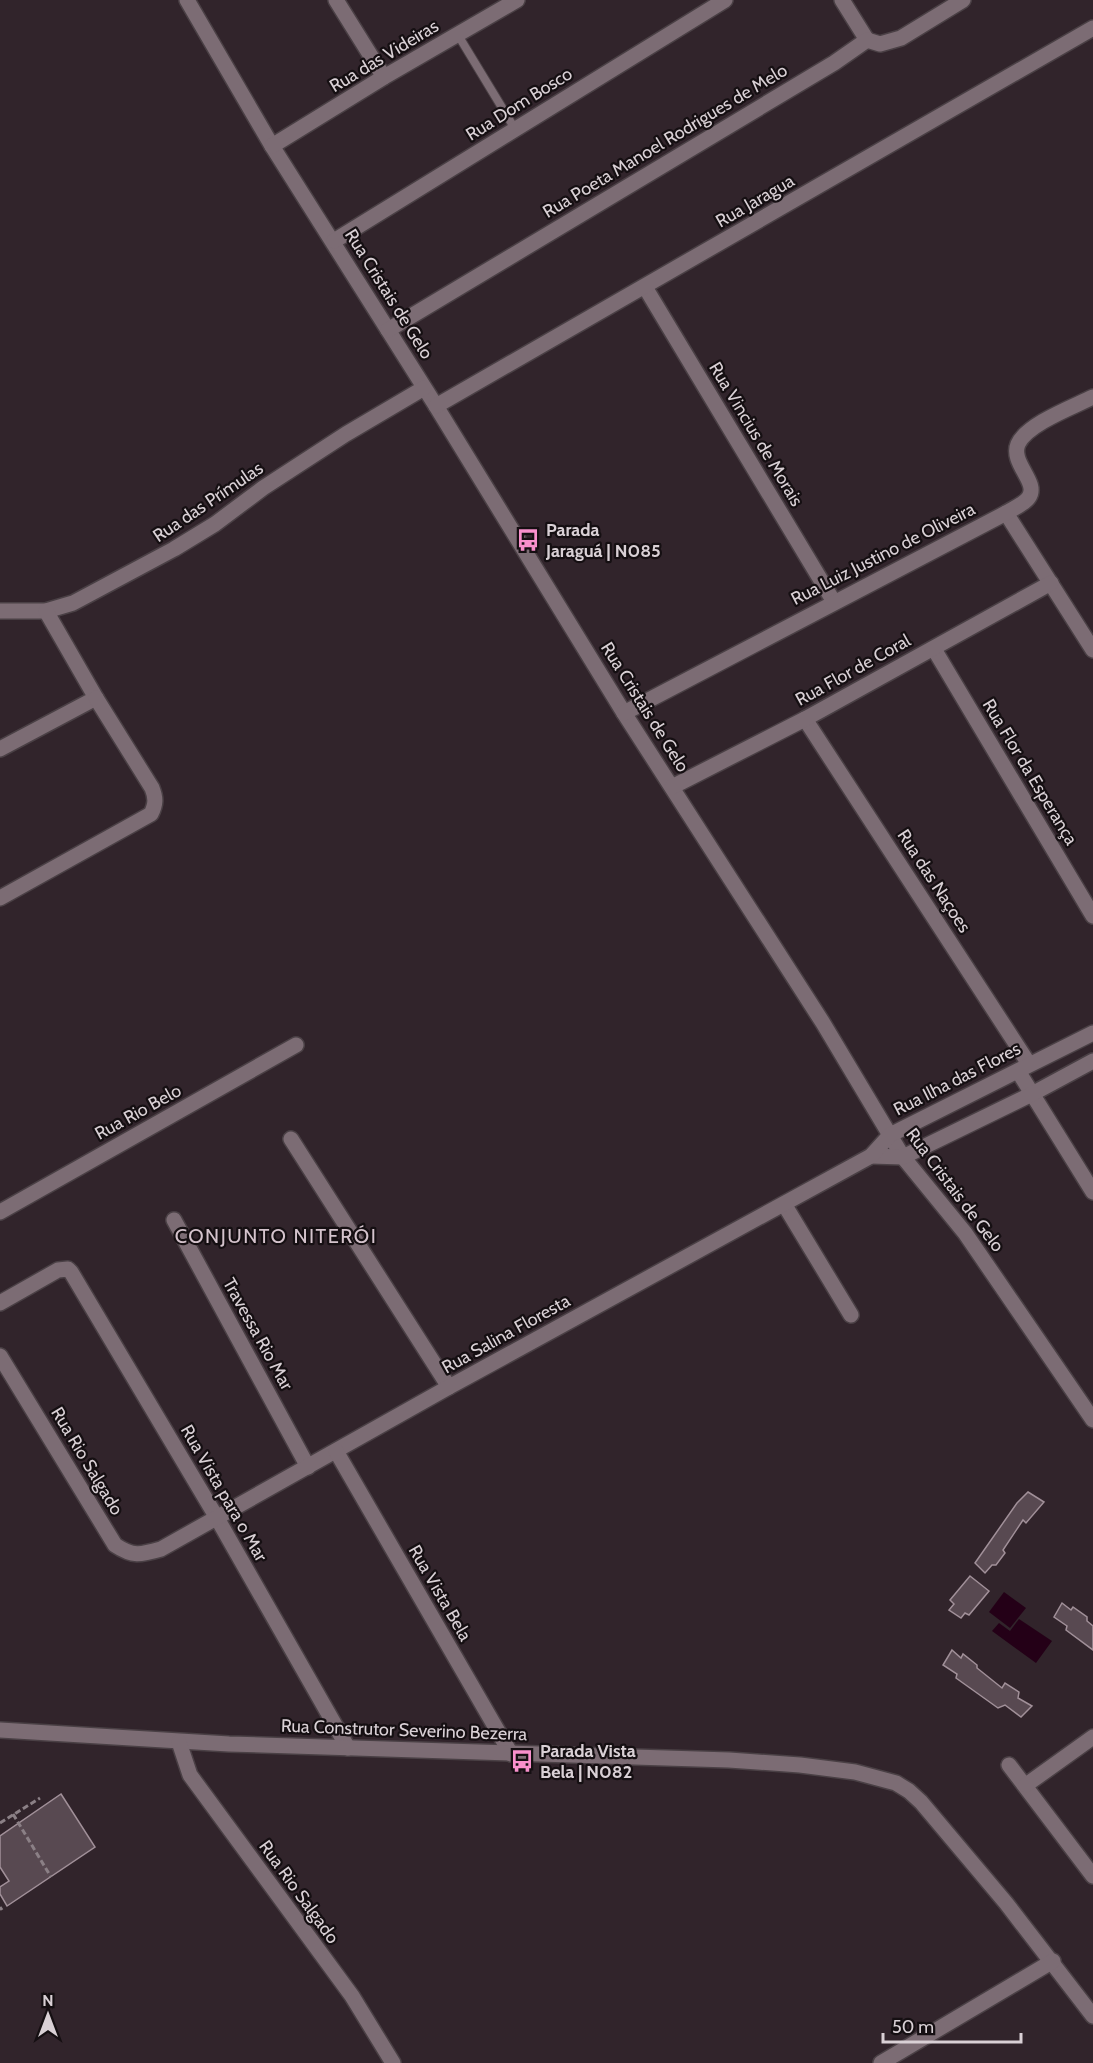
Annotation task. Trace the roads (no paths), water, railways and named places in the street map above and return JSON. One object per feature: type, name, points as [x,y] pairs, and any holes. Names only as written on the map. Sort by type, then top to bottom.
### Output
[{"type":"street","name":"Rua Cristais de Gelo","points":[[187,0],[272,146],[436,406],[624,713],[823,1023],[903,1157],[965,1233],[1093,1420]]},
{"type":"street","points":[[336,0],[384,78]]},
{"type":"street","name":"Rua das Videiras","points":[[272,146],[517,0]]},
{"type":"street","name":"Rua Dom Bosco","points":[[333,241],[725,0]]},
{"type":"street","points":[[842,0],[867,40],[880,44],[901,38],[963,0]]},
{"type":"street","name":"Rua Jaragua","points":[[436,406],[1093,28]]},
{"type":"street","name":"Rua Poeta Manoel Rodrigues de Melo","points":[[388,330],[824,69],[867,40]]},
{"type":"street","name":"Rua Vincius de Morais","points":[[645,286],[834,602]]},
{"type":"street","name":"Rua das Prímulas","points":[[0,611],[46,611],[72,603],[174,549],[215,524],[263,488],[346,434],[424,388]]},
{"type":"street","name":"Rua Luiz Justino de Oliveira","points":[[624,713],[1006,513],[1026,500],[1030,497],[1031,491],[1029,481],[1017,458],[1016,451],[1019,442],[1041,423],[1093,397]]},
{"type":"street","points":[[1006,513],[1093,650]]},
{"type":"street","name":"Rua Flor de Coral","points":[[672,787],[806,719],[1051,582]]},
{"type":"street","points":[[0,898],[151,814],[156,805],[156,797],[152,788],[96,698],[46,611]]},
{"type":"street","name":"Rua Flor da Esperança","points":[[934,649],[1093,916]]},
{"type":"street","points":[[0,748],[96,698]]},
{"type":"street","name":"Rua das Naçoes","points":[[806,719],[1023,1068],[1032,1094],[1093,1191]]},
{"type":"street","name":"Rua Ilha das Flores","points":[[871,1156],[890,1135],[1093,1033]]},
{"type":"street","name":"Rua Rio Belo","points":[[0,1212],[296,1046]]},
{"type":"street","points":[[871,1156],[903,1157],[1032,1094],[1093,1061]]},
{"type":"street","points":[[291,1139],[449,1388]]},
{"type":"street","name":"Rua Salina Floresta","points":[[161,1549],[871,1156]]},
{"type":"street","points":[[784,1204],[851,1315]]},
{"type":"street","name":"Travessa Rio Mar","points":[[174,1220],[308,1467]]},
{"type":"street","name":"Rua Vista para o Mar","points":[[0,1303],[58,1270],[68,1269],[71,1272],[217,1518],[348,1748]]},
{"type":"street","name":"Rua Rio Salgado","points":[[0,1356],[115,1545],[127,1553],[142,1554],[161,1549]]},
{"type":"street","name":"Rua Vista Bela","points":[[336,1451],[511,1754]]},
{"type":"street","name":"Rua Construtor Severino Bezerra","points":[[0,1730],[179,1742],[694,1759],[800,1765],[855,1772],[896,1783],[921,1802],[1053,1961],[1093,2016]]},
{"type":"street","points":[[1026,1785],[1093,1737]]},
{"type":"street","name":"Rua Rio Salgado","points":[[179,1742],[190,1775],[352,1996],[393,2063]]},
{"type":"street","points":[[1009,1765],[1093,1876]]},
{"type":"street","points":[[881,2063],[1053,1961]]},
{"type":"lane","points":[[458,34],[514,129]]},
{"type":"place","name":"Parada Jaraguá | N085","points":[[528,540]]},
{"type":"place","name":"Parada Vista Bela | N082","points":[[522,1761]]},
{"type":"district","name":"CONJUNTO NITERÓI","points":[[276,1236]]}]
